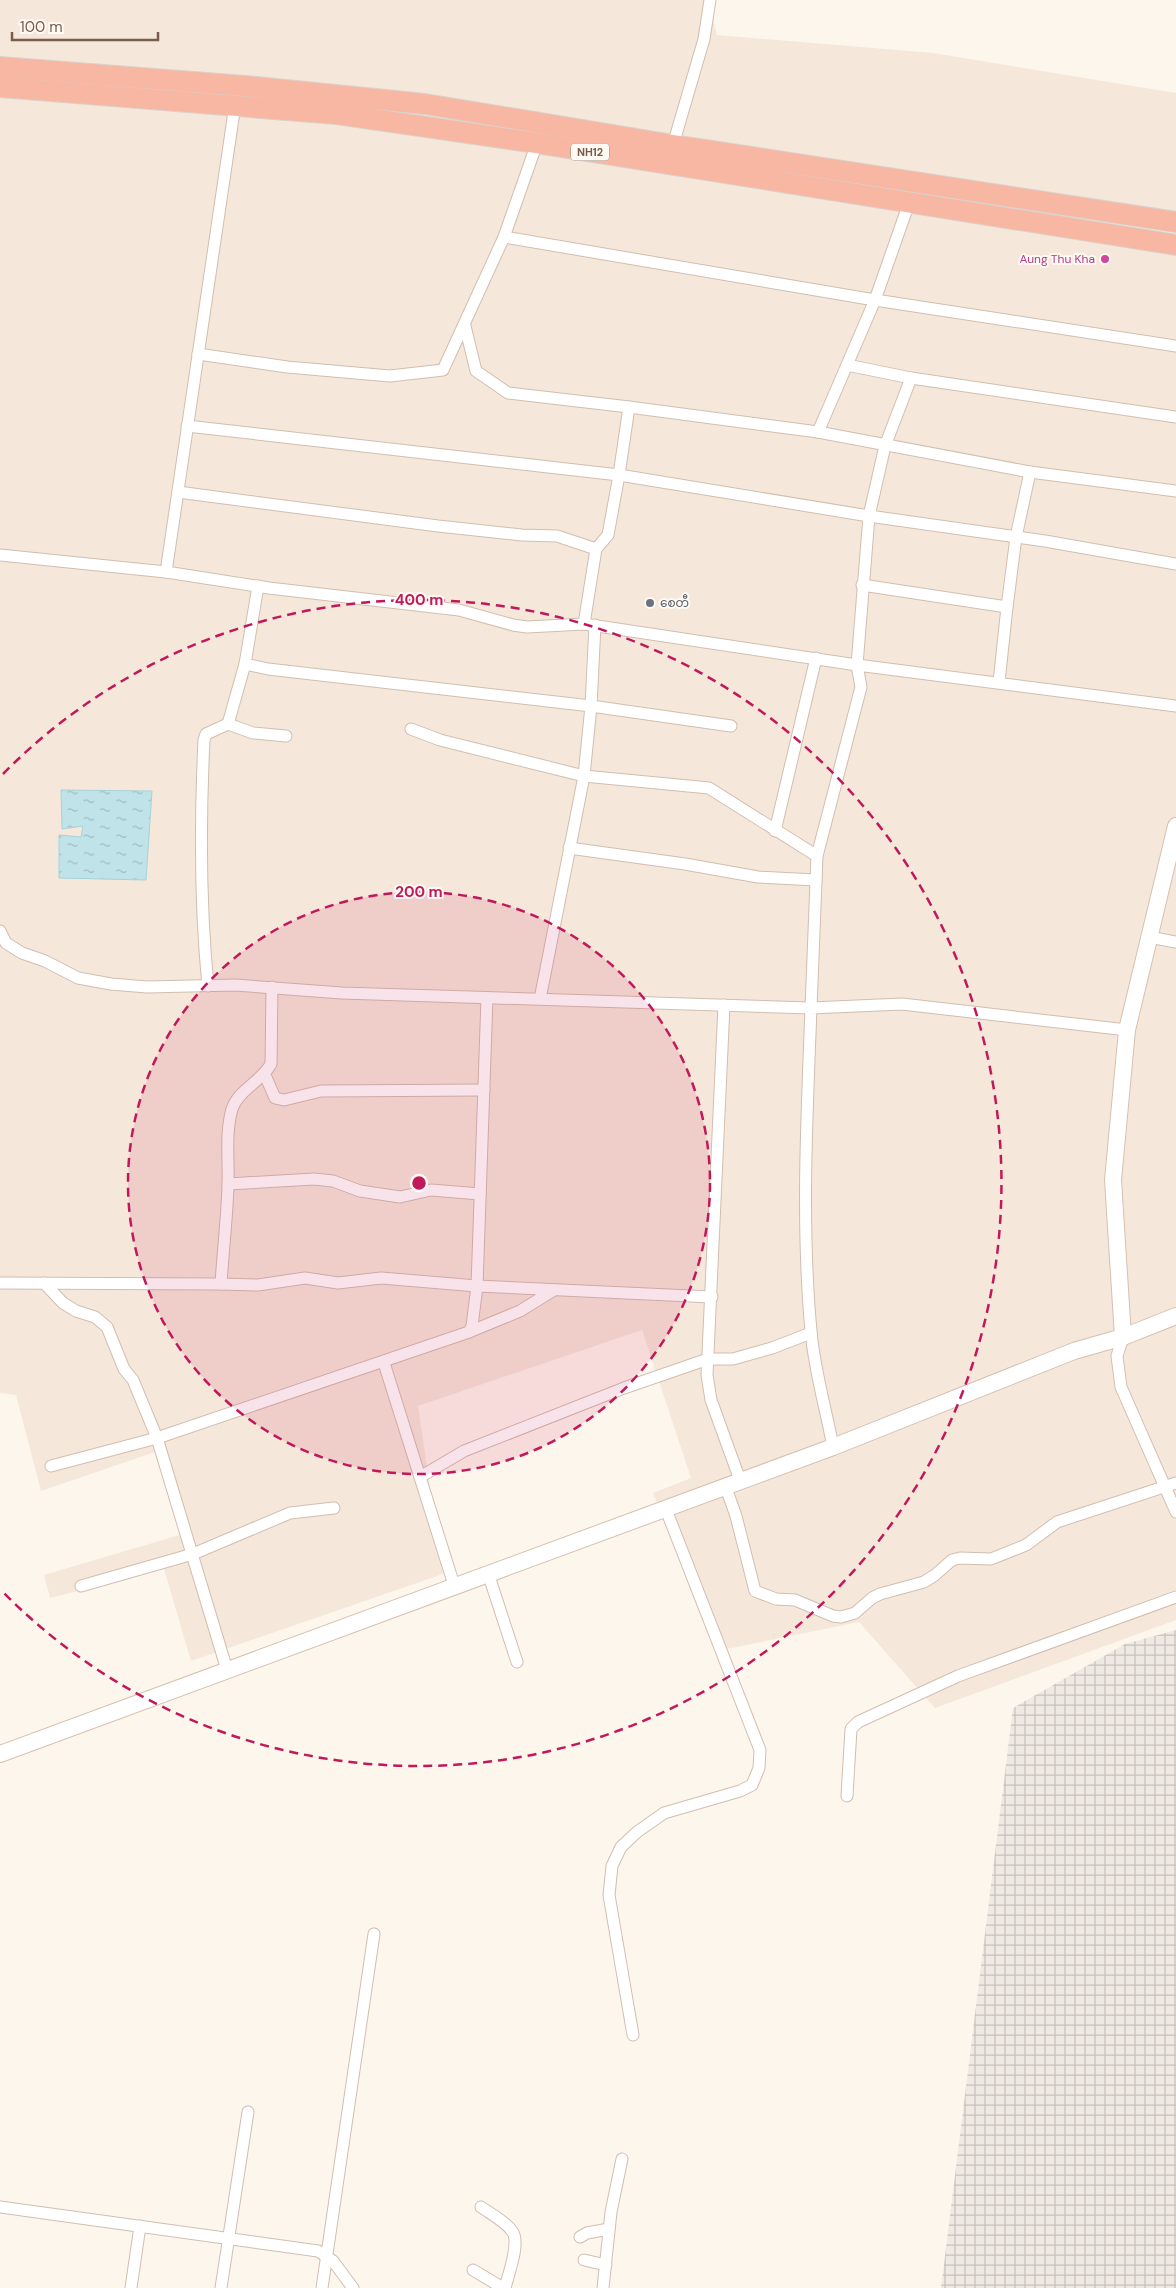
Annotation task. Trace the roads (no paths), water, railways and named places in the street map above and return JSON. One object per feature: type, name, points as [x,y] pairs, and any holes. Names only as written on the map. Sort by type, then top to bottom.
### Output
[{"type":"highway","name":"NH12","points":[[0,67],[245,86],[406,102],[1176,222]]},
{"type":"highway","name":"NH12","points":[[0,87],[337,114],[537,143],[1176,245]]},
{"type":"main road","points":[[1122,1337],[1113,1180],[1127,1030],[1149,937],[1170,874],[1176,826]]},
{"type":"main road","points":[[0,1754],[833,1446],[1074,1351],[1122,1337],[1176,1316]]},
{"type":"street","points":[[673,145],[704,39],[710,0]]},
{"type":"street","points":[[166,572],[235,105]]},
{"type":"street","points":[[198,354],[287,367],[390,376],[444,370],[504,236],[537,143]]},
{"type":"street","points":[[818,432],[875,300],[909,203]]},
{"type":"street","points":[[504,236],[875,300],[1176,346]]},
{"type":"street","points":[[465,326],[476,372],[508,393],[818,432],[1030,472],[1176,491]]},
{"type":"street","points":[[848,365],[911,378],[1176,418]]},
{"type":"street","points":[[833,1446],[811,1333],[806,1253],[805,1153],[817,856],[861,687],[857,665],[869,516],[886,446],[911,378]]},
{"type":"street","points":[[540,999],[584,776],[591,706],[589,625],[596,549],[608,535],[629,407]]},
{"type":"street","points":[[187,426],[619,475],[1176,564]]},
{"type":"street","points":[[999,682],[1016,537],[1030,472]]},
{"type":"street","points":[[178,492],[438,526],[522,535],[557,536],[596,549]]},
{"type":"street","points":[[0,556],[166,572],[258,586],[459,610],[520,626],[539,628],[589,625],[857,665],[1176,706]]},
{"type":"street","points":[[862,585],[1007,607]]},
{"type":"street","points":[[228,724],[245,664],[258,586]]},
{"type":"street","points":[[775,831],[816,658]]},
{"type":"street","points":[[245,664],[268,669],[591,706],[731,726]]},
{"type":"street","points":[[208,986],[203,937],[201,797],[204,740],[206,734],[228,724],[253,733],[286,736]]},
{"type":"street","points":[[411,729],[440,740],[584,776],[709,788],[817,856]]},
{"type":"street","points":[[569,848],[684,864],[758,877],[816,880]]},
{"type":"street","points":[[0,932],[6,942],[22,953],[45,961],[78,978],[112,984],[272,987],[342,993],[811,1008],[902,1004],[1127,1030]]},
{"type":"street","points":[[1149,937],[1176,942]]},
{"type":"street","points":[[221,1284],[228,1184],[228,1141],[232,1110],[238,1096],[265,1075],[271,1064],[272,987]]},
{"type":"street","points":[[469,1332],[472,1326],[477,1286],[487,998]]},
{"type":"street","points":[[724,1005],[707,1375],[711,1400],[733,1483],[739,1525],[755,1591],[776,1599],[795,1600],[841,1617],[855,1613],[872,1598],[880,1594],[924,1582],[935,1576],[952,1560],[960,1558],[991,1559],[1026,1545],[1057,1522],[1176,1483]]},
{"type":"street","points":[[265,1075],[275,1098],[284,1100],[321,1091],[484,1090]]},
{"type":"street","points":[[228,1184],[314,1179],[333,1181],[360,1191],[400,1197],[431,1190],[480,1194]]},
{"type":"street","points":[[0,1283],[258,1285],[305,1278],[338,1283],[381,1278],[477,1286],[712,1298]]},
{"type":"street","points":[[44,1283],[63,1303],[76,1311],[95,1317],[107,1327],[124,1369],[133,1380],[157,1438],[227,1670]]},
{"type":"street","points":[[51,1466],[157,1438],[384,1363],[520,1311],[554,1290]]},
{"type":"street","points":[[420,1477],[464,1451],[624,1388],[708,1359],[733,1359],[772,1348],[811,1333]]},
{"type":"street","points":[[1122,1337],[1117,1356],[1121,1387],[1176,1512]]},
{"type":"street","points":[[384,1363],[454,1586]]},
{"type":"street","points":[[633,2035],[609,1895],[612,1866],[621,1847],[637,1832],[664,1813],[740,1791],[752,1785],[758,1768],[760,1750],[665,1507]]},
{"type":"street","points":[[81,1586],[193,1554],[290,1513],[334,1508]]},
{"type":"street","points":[[488,1573],[517,1662]]},
{"type":"street","points":[[847,1796],[851,1730],[858,1722],[958,1676],[1176,1597]]},
{"type":"street","points":[[322,2288],[374,1934]]},
{"type":"street","points":[[221,2288],[248,2112]]},
{"type":"street","points":[[603,2288],[609,2229],[622,2159]]},
{"type":"street","points":[[0,2207],[318,2251],[333,2261],[353,2288]]},
{"type":"street","points":[[473,2270],[504,2288],[515,2250],[514,2232],[481,2207]]},
{"type":"street","points":[[130,2288],[140,2226]]},
{"type":"street","points":[[580,2237],[587,2233],[609,2229]]},
{"type":"street","points":[[584,2260],[606,2266]]},
{"type":"water","points":[[61,790],[152,791],[146,880],[59,878],[59,835],[81,837],[83,826],[62,829]]},
{"type":"place","name":"Aung Thu Kha","points":[[1105,259]]},
{"type":"place","name":"စေတီ","points":[[650,603]]}]
